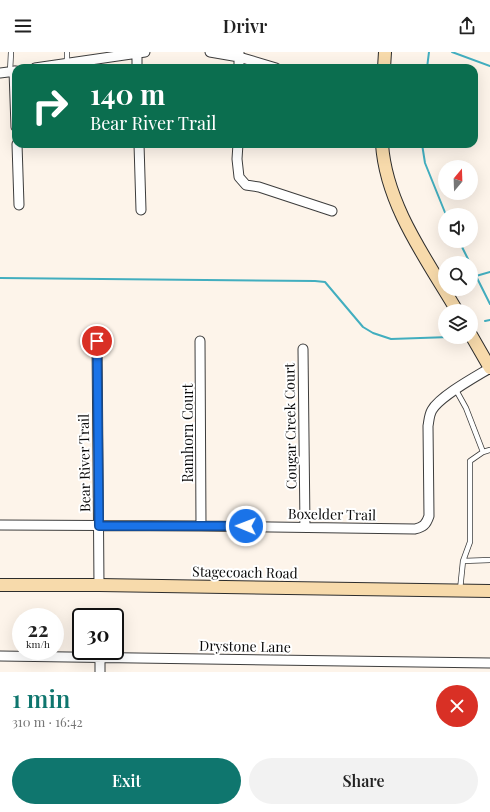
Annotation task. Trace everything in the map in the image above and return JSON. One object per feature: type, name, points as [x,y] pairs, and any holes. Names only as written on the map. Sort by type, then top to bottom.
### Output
[{"type":"main road","points":[[384,64],[385,52]]},
{"type":"main road","points":[[383,148],[389,179],[396,203],[407,225],[453,304]]},
{"type":"main road","points":[[476,344],[490,368]]},
{"type":"main road","name":"Stagecoach Road","points":[[0,585],[99,585],[490,591]]},
{"type":"street","points":[[61,64],[140,52],[138,64]]},
{"type":"street","points":[[210,52],[239,54],[265,64]]},
{"type":"street","points":[[0,73],[12,71]]},
{"type":"street","points":[[17,148],[19,205]]},
{"type":"street","points":[[139,148],[141,210]]},
{"type":"street","points":[[238,148],[239,177],[246,185],[259,187],[332,211]]},
{"type":"street","name":"Bear River Trail","points":[[97,341],[99,585]]},
{"type":"street","name":"Ramhorn Court","points":[[200,341],[201,526]]},
{"type":"street","name":"Cougar Creek Court","points":[[303,349],[305,527]]},
{"type":"street","name":"Boxelder Trail","points":[[0,526],[422,528],[427,523],[429,516],[428,426],[431,412],[437,404],[490,368]]},
{"type":"street","name":"Drystone Lane","points":[[0,656],[72,657]]},
{"type":"street","name":"Drystone Lane","points":[[124,658],[490,664]]},
{"type":"street","points":[[100,660],[100,672]]},
{"type":"lane","points":[[10,52],[12,65]]},
{"type":"lane","points":[[67,52],[67,63]]},
{"type":"lane","points":[[456,390],[466,408],[483,452]]},
{"type":"lane","points":[[460,591],[463,561],[470,542],[470,461],[483,452],[490,450]]},
{"type":"lane","points":[[463,561],[490,560]]},
{"type":"waterway","points":[[428,64],[429,52]]},
{"type":"waterway","points":[[452,52],[490,66]]},
{"type":"waterway","points":[[423,148],[425,163],[443,208]]},
{"type":"waterway","points":[[462,248],[466,256]]},
{"type":"waterway","points":[[478,275],[490,272]]},
{"type":"waterway","points":[[0,278],[325,282],[363,327],[373,333],[391,339],[438,337]]},
{"type":"waterway","points":[[478,280],[490,304]]},
{"type":"waterway","points":[[485,321],[490,320]]},
{"type":"route","points":[[97,341],[99,526],[246,526]]}]
